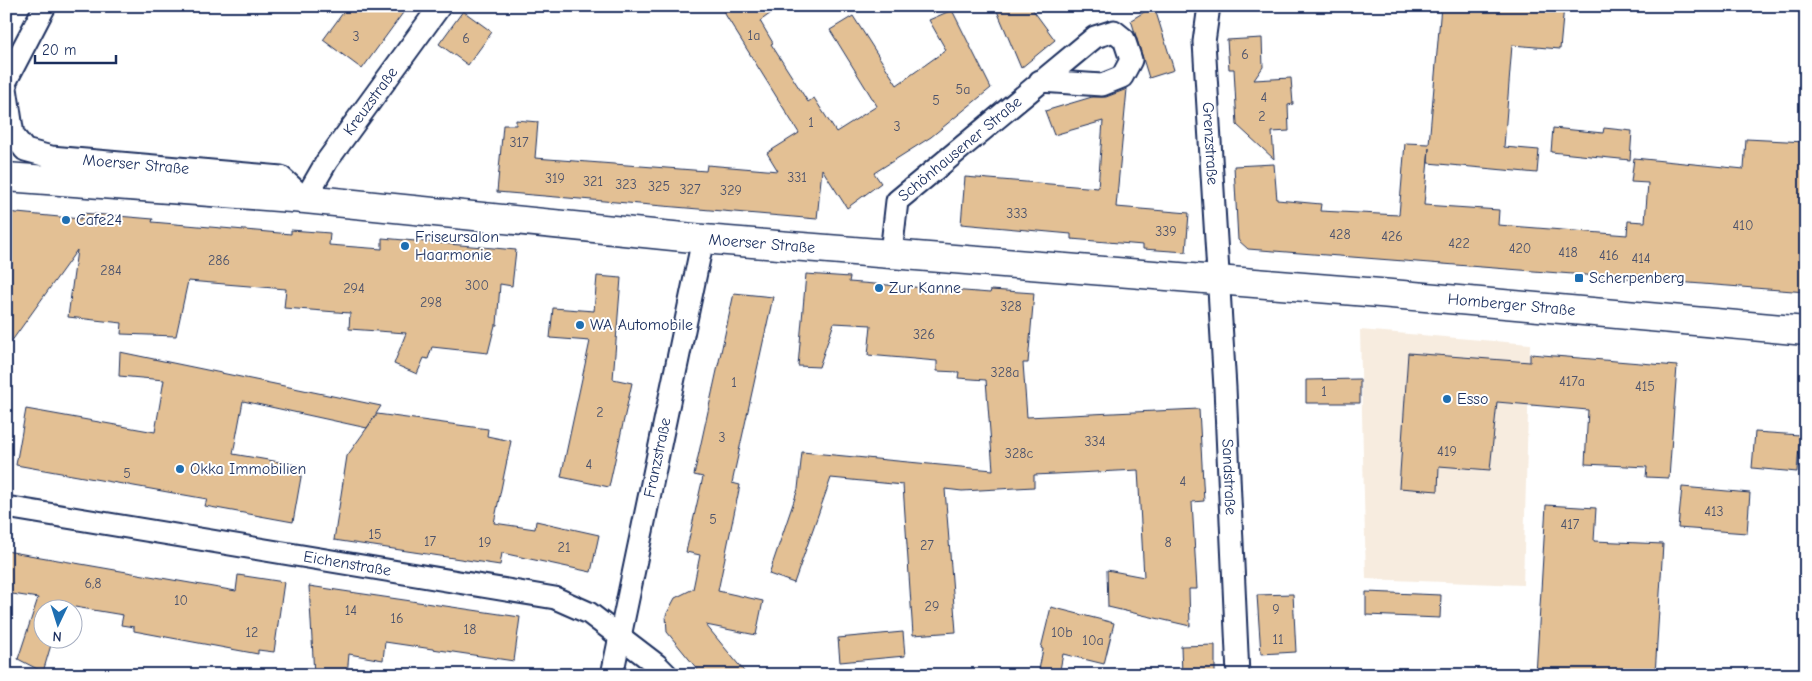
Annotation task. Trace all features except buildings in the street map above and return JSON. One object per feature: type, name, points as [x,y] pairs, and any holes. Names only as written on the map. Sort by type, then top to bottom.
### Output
[{"type":"main road","name":"Moerser Straße","points":[[6,177],[305,200],[702,239],[1218,280]]},
{"type":"main road","name":"Homberger Straße","points":[[1218,280],[1806,331]]},
{"type":"street","points":[[6,81],[45,6]]},
{"type":"street","name":"Kreuzstraße","points":[[305,200],[327,161],[440,6]]},
{"type":"street","name":"Grenzstraße","points":[[1209,6],[1204,42],[1218,280]]},
{"type":"street","name":"Schönhausener Straße","points":[[891,253],[897,200],[1040,81]]},
{"type":"street","name":"Moerser Straße","points":[[6,88],[13,135],[25,150],[51,157],[281,177],[305,200]]},
{"type":"street","name":"Franzstraße","points":[[612,675],[702,239]]},
{"type":"street","name":"Sandstraße","points":[[1218,280],[1238,675]]},
{"type":"street","name":"Eichenstraße","points":[[6,507],[555,598],[589,613],[620,636],[666,675]]},
{"type":"shaded area","points":[[1360,330],[1530,344],[1523,585],[1366,579]]},
{"type":"place","name":"Cafe24","points":[[66,220]]},
{"type":"place","name":"Friseursalon Haarmonie","points":[[405,246]]},
{"type":"place","name":"Scherpenberg","points":[[1579,278]]},
{"type":"place","name":"Zur Kanne","points":[[879,288]]},
{"type":"place","name":"WA Automobile","points":[[580,325]]},
{"type":"place","name":"Esso","points":[[1447,399]]},
{"type":"place","name":"Okka Immobilien","points":[[180,469]]}]
